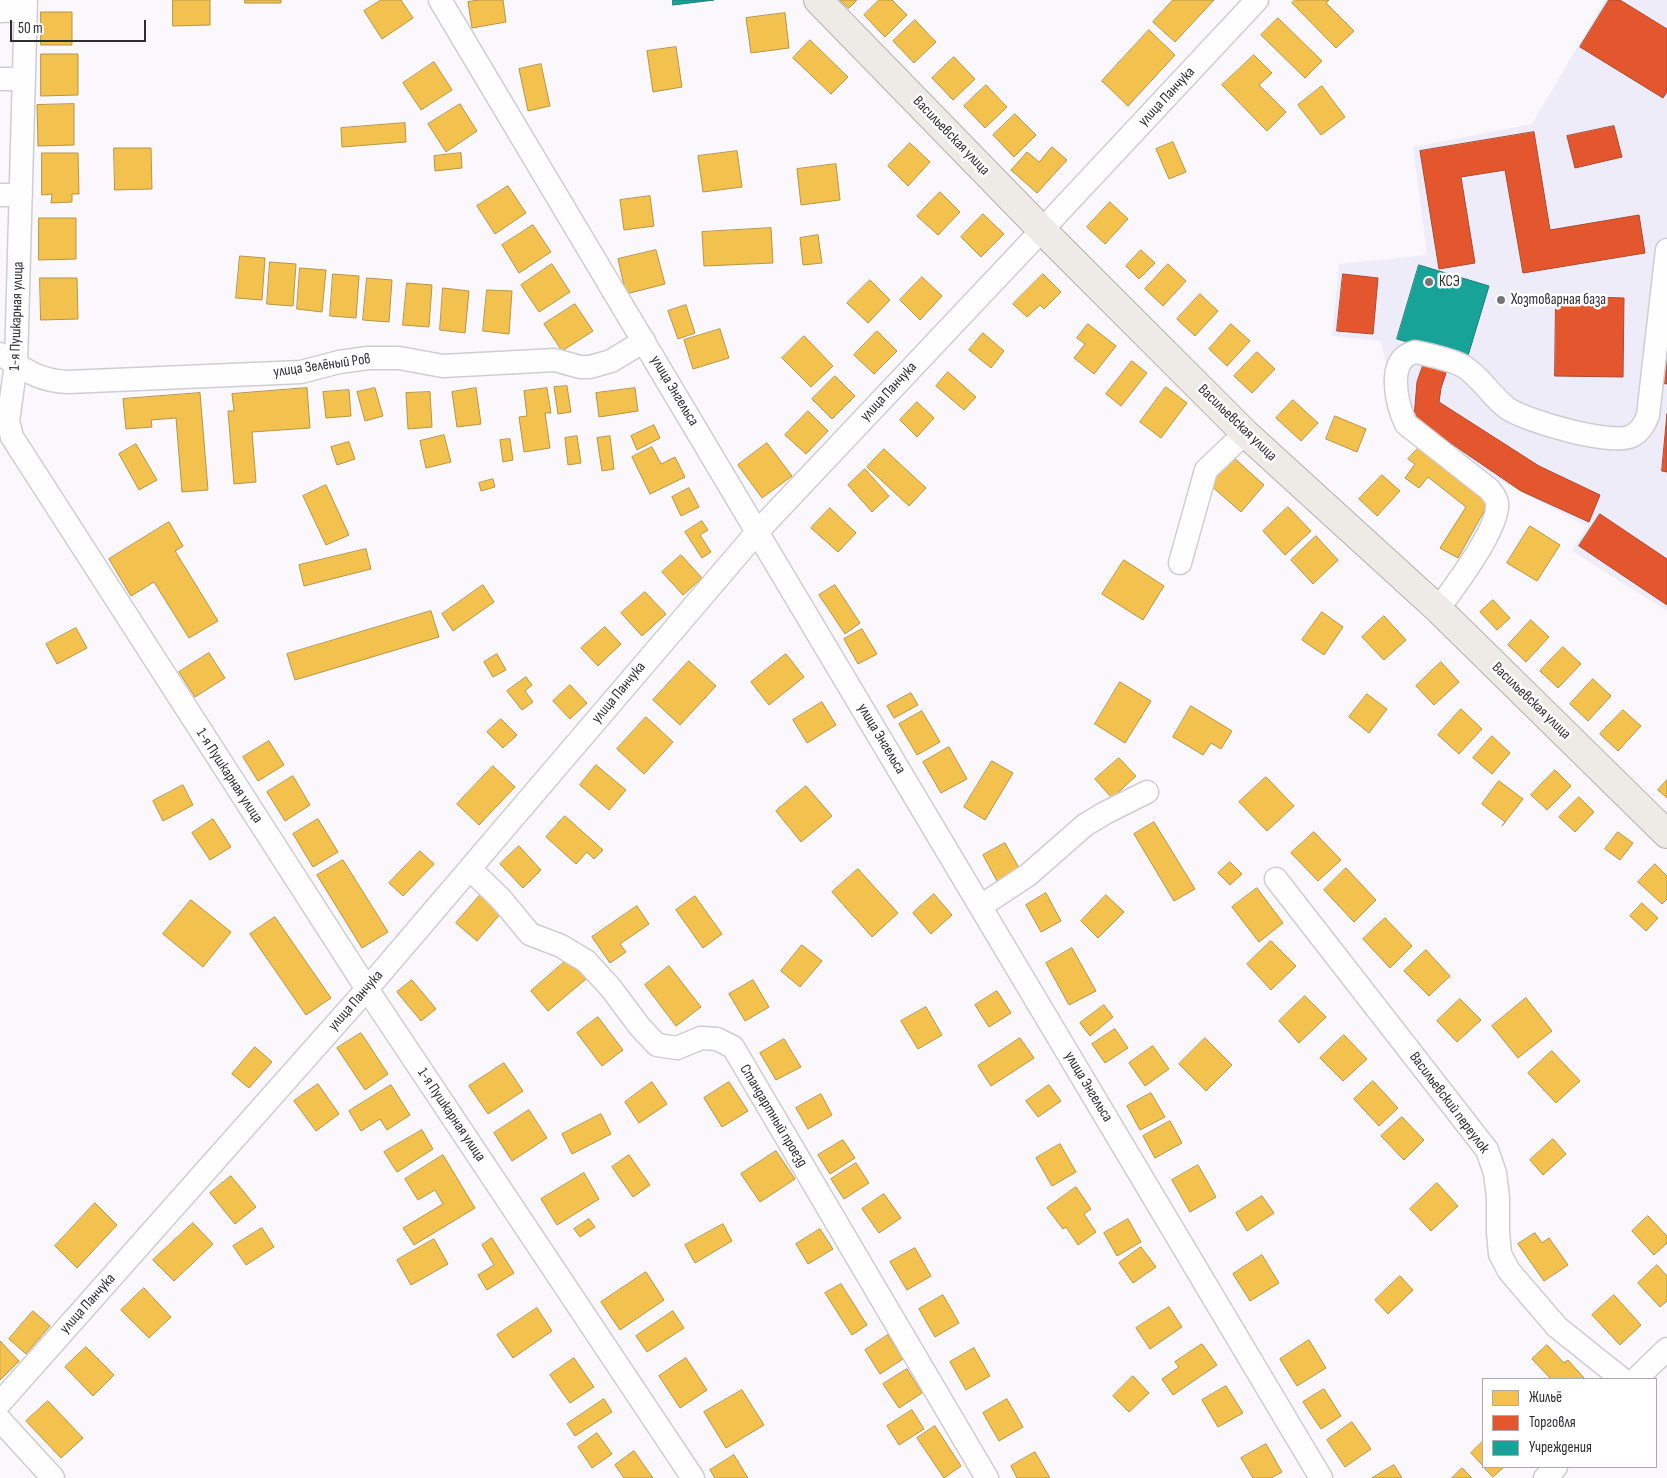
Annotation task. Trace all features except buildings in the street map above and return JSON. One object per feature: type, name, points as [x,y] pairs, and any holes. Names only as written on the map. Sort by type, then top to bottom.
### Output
[{"type":"main road","name":"Васильевская улица","points":[[818,0],[1042,230],[1246,432],[1438,609],[1667,834]]},
{"type":"street","name":"улица Энгельса","points":[[440,0],[1321,1478]]},
{"type":"street","name":"улица Панчука","points":[[0,1403],[367,989],[758,531],[1257,0]]},
{"type":"street","points":[[0,11],[26,5]]},
{"type":"street","name":"1-я Пушкарная улица","points":[[26,5],[24,78],[10,195],[8,421],[12,437],[367,989],[693,1478]]},
{"type":"street","points":[[0,79],[24,78]]},
{"type":"street","points":[[1438,609],[1467,571],[1496,517],[1498,502],[1490,490],[1406,424],[1400,412],[1396,388],[1397,370],[1403,357],[1415,352],[1462,366],[1471,372],[1492,395],[1509,409],[1524,416],[1574,432],[1621,438],[1631,436],[1640,430],[1648,415],[1667,250]]},
{"type":"street","name":"улица Зелёный Ров","points":[[8,359],[38,377],[54,382],[68,382],[302,372],[339,362],[368,358],[399,358],[443,366],[554,360],[580,367],[590,367],[611,361],[644,341]]},
{"type":"street","points":[[1180,563],[1206,470],[1246,432]]},
{"type":"street","points":[[981,906],[1028,875],[1085,825],[1147,792]]},
{"type":"street","name":"Стандартный проезд","points":[[470,869],[501,899],[530,934],[561,946],[586,961],[610,987],[640,1027],[657,1045],[677,1048],[701,1038],[717,1039],[733,1047],[987,1478]]},
{"type":"street","name":"Васильевский переулок","points":[[1276,879],[1487,1150],[1495,1173],[1500,1254],[1509,1272],[1557,1327],[1621,1378]]},
{"type":"street","points":[[1637,1378],[1667,1349]]},
{"type":"street","points":[[0,1420],[52,1478]]},
{"type":"street","points":[[1545,1478],[1555,1468]]},
{"type":"shaded area","name":"Хозтоварная база","points":[[1605,0],[1667,0],[1667,611],[1572,551],[1587,526],[1399,428],[1381,341],[1332,336],[1339,264],[1427,255],[1413,147],[1532,124]]},
{"type":"place","name":"КСЭ","points":[[1429,282]]},
{"type":"place","name":"Хозтоварная база","points":[[1501,300]]}]
